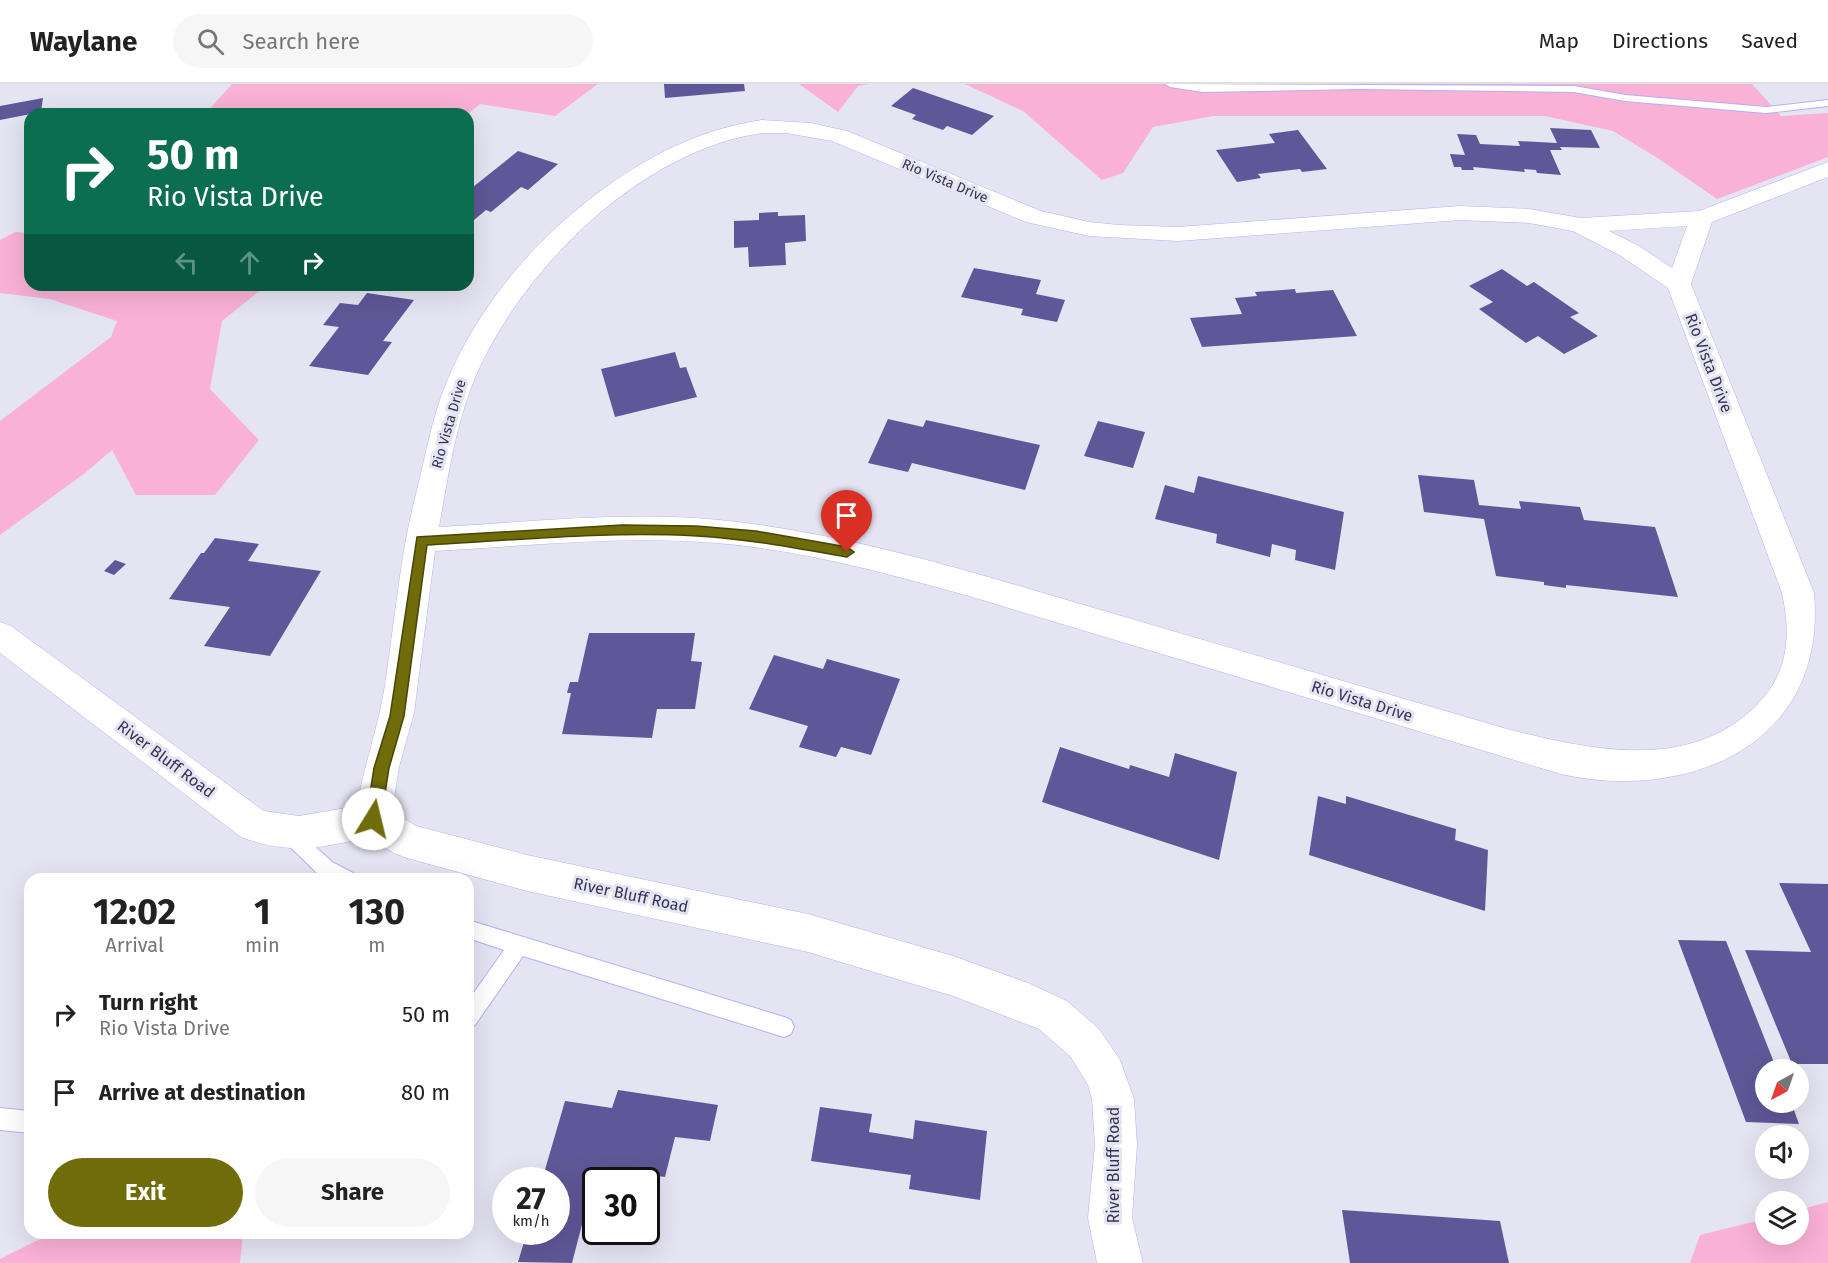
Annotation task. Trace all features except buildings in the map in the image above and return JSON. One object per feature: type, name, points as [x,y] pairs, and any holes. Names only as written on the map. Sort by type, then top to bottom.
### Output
[{"type":"street","name":"Rio Vista Drive","points":[[373,819],[381,768],[397,716],[422,540],[444,432],[463,374],[485,332],[511,292],[547,249],[592,207],[631,179],[675,153],[726,132],[773,127],[815,130],[838,136],[1022,212],[1089,229],[1178,234],[1460,213],[1529,216],[1581,225],[1702,218],[1828,169]]},
{"type":"street","points":[[1581,225],[1630,251],[1679,284],[1702,218]]},
{"type":"street","name":"Rio Vista Drive","points":[[422,540],[622,530],[696,531],[756,536],[847,552],[945,576],[1488,739],[1568,759],[1604,765],[1656,766],[1687,761],[1732,745],[1767,720],[1792,688],[1801,666],[1805,646],[1803,610],[1798,593],[1679,284]]},
{"type":"street","name":"River Bluff Road","points":[[0,635],[254,825],[273,832],[289,834],[373,819],[407,841],[527,873],[808,933],[953,976],[1028,1003],[1053,1015],[1085,1043],[1105,1074],[1113,1099],[1116,1145],[1110,1218],[1120,1263]]},
{"type":"lane","points":[[1170,84],[1203,88],[1358,86],[1574,89],[1625,98],[1766,110],[1828,103]]},
{"type":"lane","points":[[289,834],[325,868],[335,873]]},
{"type":"lane","points":[[474,931],[784,1027]]},
{"type":"lane","points":[[474,1009],[519,945]]},
{"type":"lane","points":[[0,1119],[24,1121]]},
{"type":"shaded area","points":[[232,84],[598,84],[555,116],[480,104],[474,109],[210,108]]},
{"type":"shaded area","points":[[799,84],[868,84],[858,86],[838,112]]},
{"type":"shaded area","points":[[965,84],[1752,84],[1781,116],[1828,113],[1828,157],[1717,199],[1613,131],[1545,116],[1213,116],[1153,127],[1123,173],[1102,180],[1023,111]]},
{"type":"shaded area","points":[[15,232],[24,233],[24,291],[260,291],[222,321],[210,389],[259,440],[215,495],[136,495],[112,450],[85,473],[0,535],[0,421],[111,337],[117,321],[50,299],[0,293],[0,240]]},
{"type":"shaded area","points":[[1828,1202],[1828,1263],[1690,1263],[1700,1235],[1755,1221],[1755,1245],[1809,1245],[1809,1207]]},
{"type":"shaded area","points":[[40,1239],[242,1239],[240,1263],[0,1263],[0,1259]]},
{"type":"route","points":[[373,819],[381,768],[397,716],[422,540],[622,530],[696,531],[756,536],[847,552]]}]
